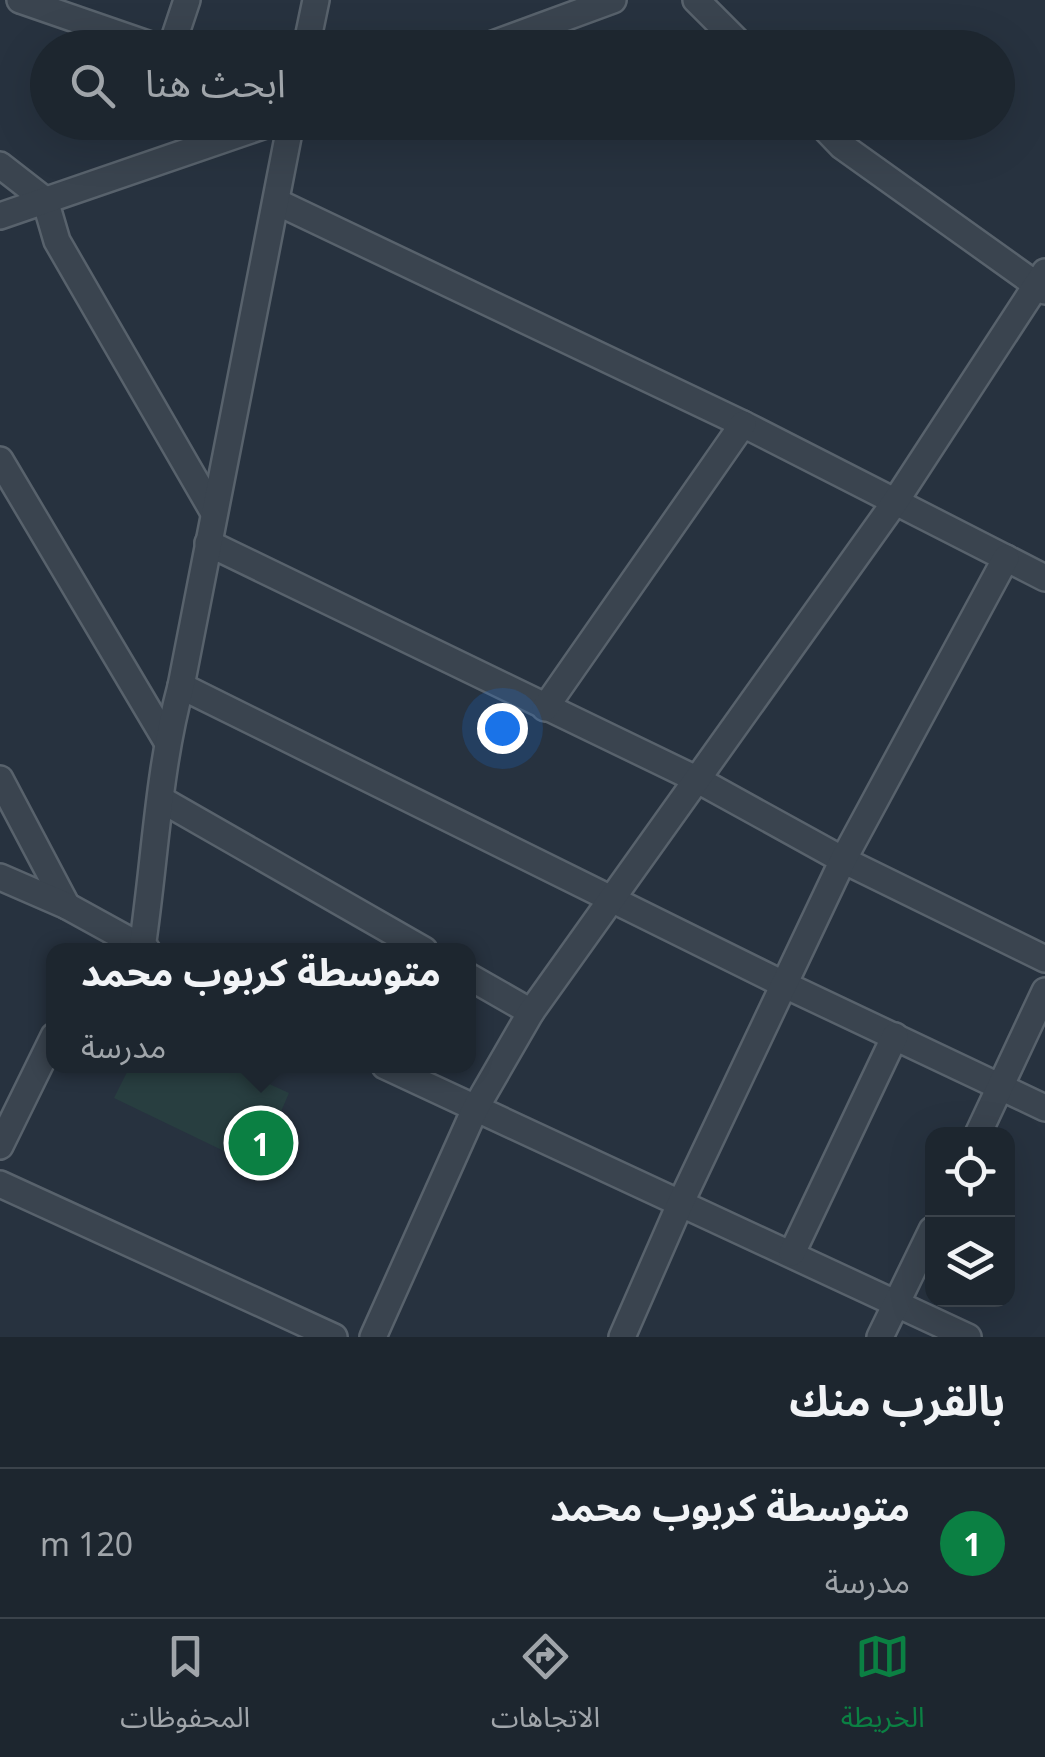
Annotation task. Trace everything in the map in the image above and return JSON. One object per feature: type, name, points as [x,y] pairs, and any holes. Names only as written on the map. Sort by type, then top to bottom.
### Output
[{"type":"street","points":[[20,0],[108,30]]},
{"type":"street","points":[[177,30],[188,0]]},
{"type":"street","points":[[310,30],[316,0]]},
{"type":"street","points":[[531,30],[613,0]]},
{"type":"street","points":[[696,0],[726,30]]},
{"type":"street","points":[[0,216],[221,140]]},
{"type":"street","points":[[145,943],[166,740],[181,686],[288,140]]},
{"type":"street","points":[[373,1337],[476,1108],[531,1012],[895,502],[1042,283],[836,140]]},
{"type":"street","points":[[0,165],[45,200],[56,241],[214,512]]},
{"type":"street","points":[[277,202],[743,424],[1045,578]]},
{"type":"street","points":[[545,708],[743,424]]},
{"type":"street","points":[[0,460],[166,740]]},
{"type":"street","points":[[208,543],[698,780],[843,860],[1045,959]]},
{"type":"street","points":[[622,1337],[681,1202],[843,860],[1006,558]]},
{"type":"street","points":[[181,686],[783,984],[1045,1108]]},
{"type":"street","points":[[0,779],[66,906],[100,940]]},
{"type":"street","points":[[162,800],[412,943]]},
{"type":"street","points":[[0,877],[66,906]]},
{"type":"street","points":[[476,981],[531,1012]]},
{"type":"street","points":[[981,1127],[1045,990]]},
{"type":"street","points":[[792,1254],[896,1036]]},
{"type":"street","points":[[0,1146],[46,1052]]},
{"type":"street","points":[[400,1073],[968,1337]]},
{"type":"street","points":[[0,1184],[334,1337]]},
{"type":"street","points":[[880,1337],[925,1245]]},
{"type":"green space","points":[[126,1073],[245,1073],[289,1093],[257,1167],[114,1098]]},
{"type":"place","name":"متوسطة كربوب محمد","points":[[261,1143]]}]
